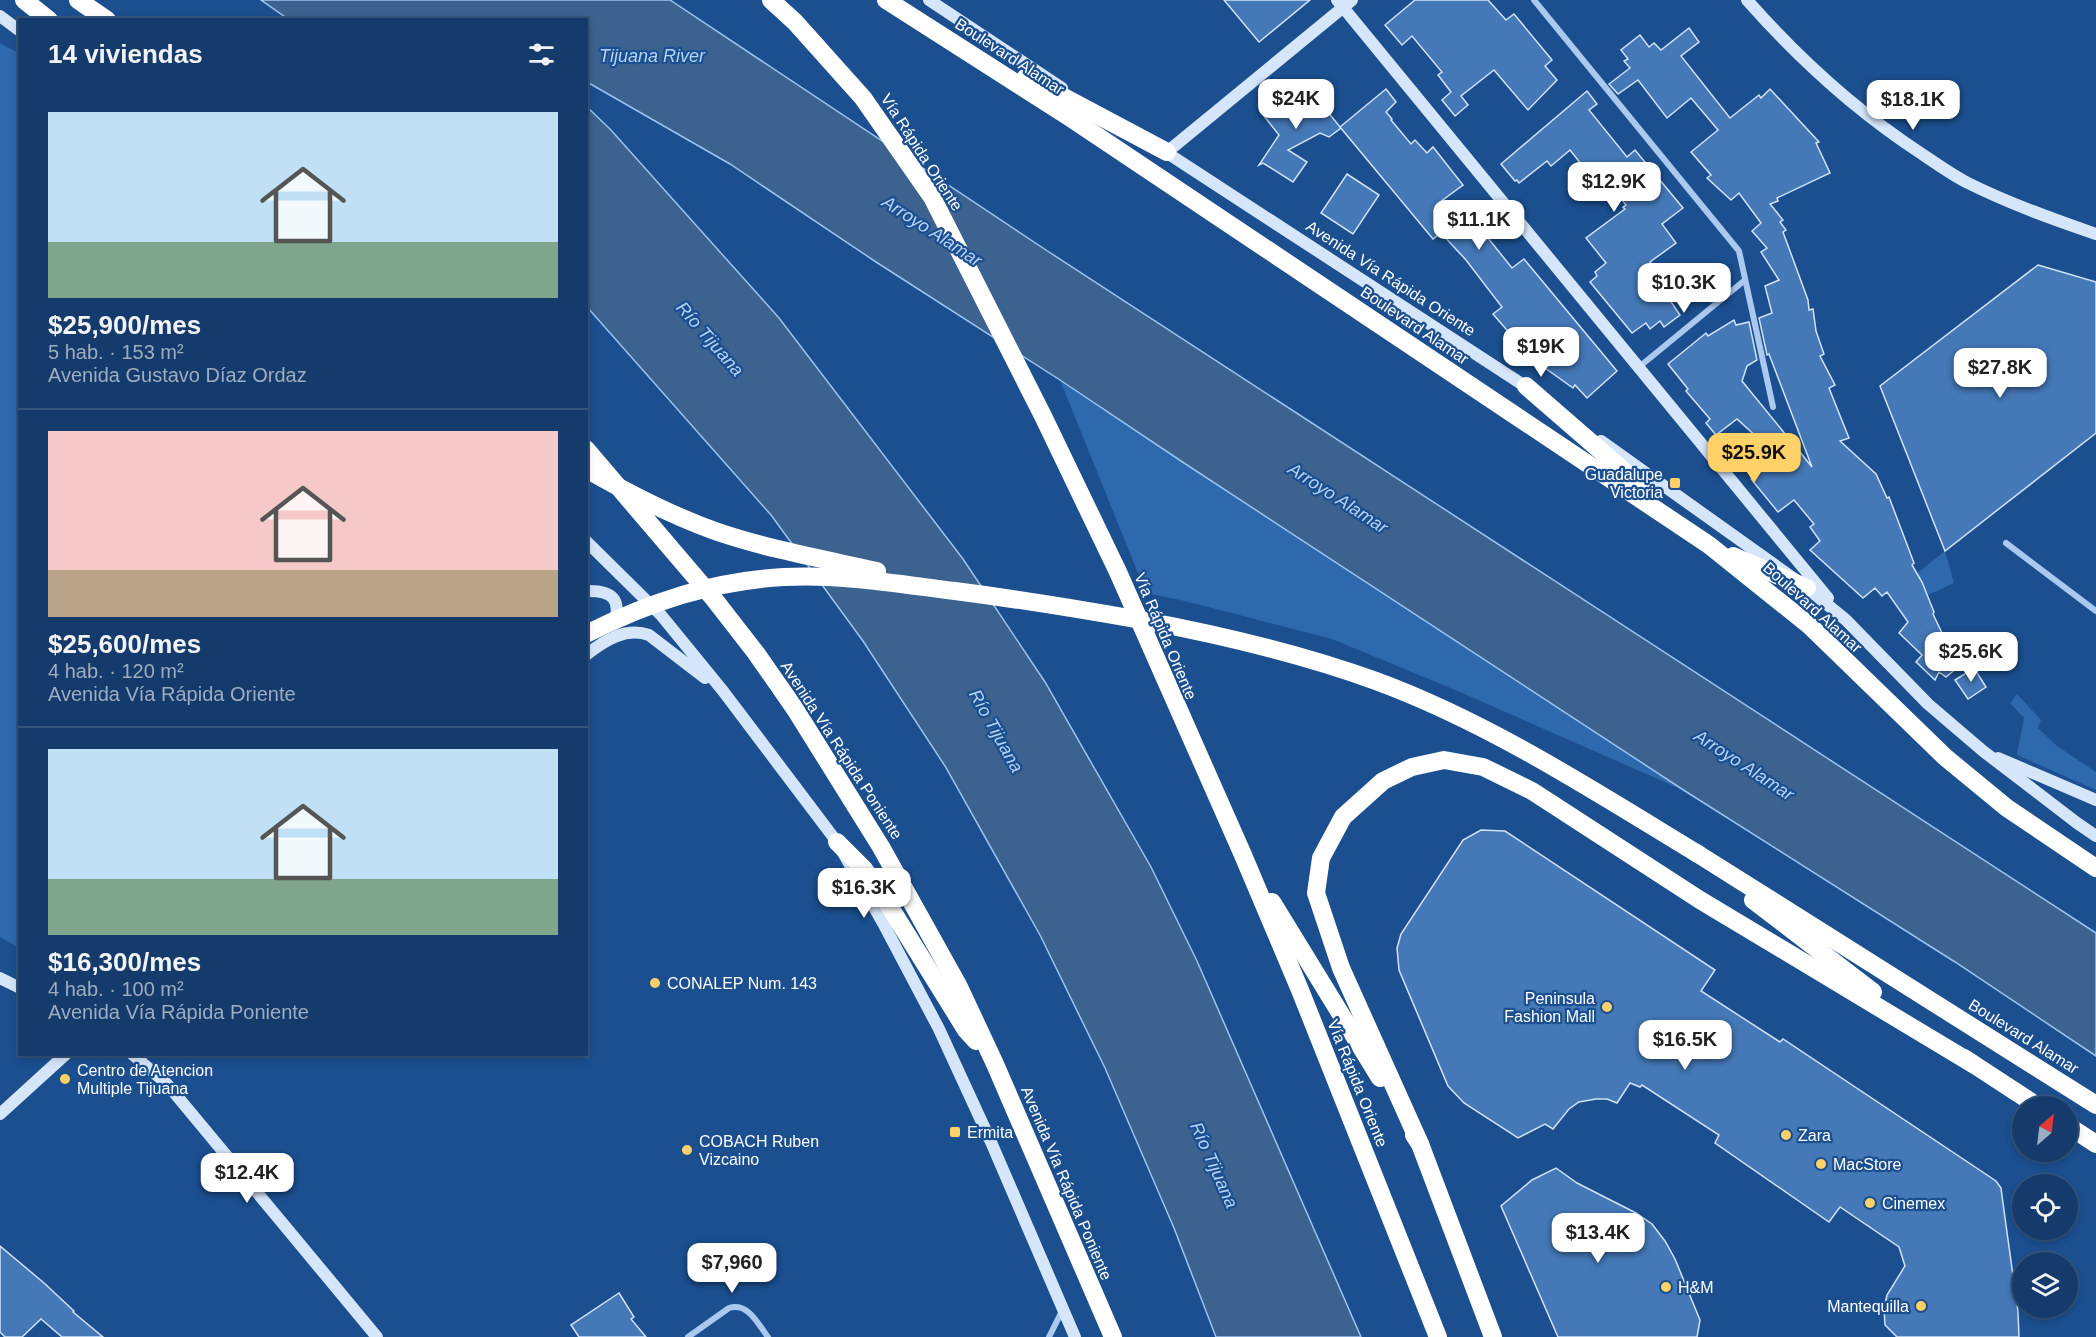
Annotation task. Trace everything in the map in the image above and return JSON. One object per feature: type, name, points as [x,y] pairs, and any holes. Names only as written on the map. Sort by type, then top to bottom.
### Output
[{"type":"highway","points":[[24,0],[46,18]]},
{"type":"highway","points":[[78,0],[104,18]]},
{"type":"highway","name":"Vía Rápida Oriente","points":[[771,0],[795,22],[863,98],[932,197],[1042,416],[1118,572],[1243,855],[1300,990],[1438,1337]]},
{"type":"highway","name":"Boulevard Alamar","points":[[886,0],[1078,124],[1709,545],[1809,626],[1945,757],[2007,808],[2096,868]]},
{"type":"highway","points":[[923,23],[1167,152]]},
{"type":"highway","points":[[1526,386],[1709,545],[1808,588]]},
{"type":"highway","name":"Avenida Vía Rápida Poniente","points":[[588,451],[714,599],[756,653],[795,709],[881,847],[959,987],[995,1064],[1113,1337]]},
{"type":"highway","points":[[588,470],[640,500],[717,531],[772,547],[984,594]]},
{"type":"highway","points":[[593,639],[667,598],[717,585],[782,577],[854,579],[984,594]]},
{"type":"highway","name":"Boulevard Alamar","points":[[984,594],[1071,607],[1227,636],[1308,658],[1377,681],[1482,728],[1584,785],[1698,854],[2096,1105]]},
{"type":"highway","points":[[1493,1337],[1420,1144],[1341,968],[1316,893],[1321,858],[1343,817],[1383,781],[1412,768],[1444,760],[1483,767],[1532,791],[1700,900],[1973,1064],[2022,1096]]},
{"type":"highway","points":[[837,842],[864,868],[966,1030],[995,1064]]},
{"type":"highway","points":[[1698,854],[1778,921],[1973,1064]]},
{"type":"highway","points":[[1243,855],[1420,1144]]},
{"type":"highway","points":[[2078,1130],[2096,1139]]},
{"type":"highway","points":[[2078,1132],[2096,1144]]},
{"type":"main road","name":"Avenida Vía Rápida Oriente","points":[[929,0],[1526,386],[1808,588],[1846,620],[1928,704],[1983,751],[2096,836]]},
{"type":"main road","points":[[1748,0],[1782,40],[1838,92],[1900,140],[1966,183],[2023,209],[2096,234]]},
{"type":"main road","points":[[1167,152],[1344,2],[1638,367],[1846,620]]},
{"type":"main road","points":[[0,16],[18,30]]},
{"type":"main road","points":[[588,544],[661,615],[723,691],[837,842],[884,923],[939,1029],[991,1142],[1075,1337]]},
{"type":"main road","points":[[588,591],[609,594],[616,600],[618,611],[614,624],[593,639]]},
{"type":"main road","points":[[593,639],[625,633],[640,632],[649,635],[723,691]]},
{"type":"main road","points":[[1983,751],[2096,800]]},
{"type":"main road","points":[[0,978],[18,987]]},
{"type":"main road","points":[[0,1114],[64,1056]]},
{"type":"main road","points":[[134,1056],[167,1084],[377,1337]]},
{"type":"street","points":[[1534,0],[1739,251],[1773,407]]},
{"type":"street","points":[[1638,367],[1745,280]]},
{"type":"street","points":[[2006,543],[2096,611]]},
{"type":"street","points":[[688,1337],[729,1308],[741,1306],[749,1312],[768,1337]]},
{"type":"street","points":[[1049,1337],[1063,1308]]},
{"type":"shaded area","points":[[0,43],[18,53],[18,947],[0,937]]},
{"type":"shaded area","points":[[1060,380],[1685,791],[1460,692],[1332,639],[1146,593]]},
{"type":"shaded area","points":[[1945,551],[1954,583],[1926,596],[1915,575]]},
{"type":"shaded area","points":[[2017,694],[2041,720],[2038,728],[2057,746],[2096,772],[2096,790],[2017,755],[2024,718],[2010,703]]},
{"type":"water","name":"Tijuana River","points":[[261,0],[670,0],[1049,252],[2096,933],[2096,1056],[1955,962],[1685,791],[730,164],[588,83],[588,18],[287,18]]},
{"type":"water","name":"Tijuana River","points":[[588,108],[610,129],[779,318],[963,559],[1045,682],[1151,867],[1197,961],[1361,1337],[1216,1337],[1174,1228],[1105,1068],[1040,935],[945,766],[863,641],[771,515],[588,308]]},
{"type":"building","points":[[1224,0],[1310,0],[1259,42]]},
{"type":"building","points":[[1415,0],[1488,0],[1506,20],[1514,14],[1552,60],[1545,66],[1557,80],[1528,110],[1494,70],[1461,96],[1468,105],[1455,116],[1442,100],[1451,92],[1438,75],[1442,72],[1412,36],[1402,45],[1385,25]]},
{"type":"building","points":[[1689,28],[1699,42],[1681,56],[1730,118],[1759,95],[1761,98],[1770,89],[1819,142],[1816,143],[1830,173],[1777,198],[1778,201],[1770,204],[1783,220],[1780,222],[1786,230],[1783,232],[1808,300],[1809,310],[1813,309],[1816,331],[1824,354],[1820,356],[1835,385],[1829,388],[1849,438],[1840,441],[1876,474],[1887,498],[1889,497],[1914,563],[1912,565],[1922,582],[1933,614],[1958,667],[1946,677],[1939,672],[1935,680],[1916,662],[1922,655],[1899,633],[1908,622],[1887,592],[1882,596],[1875,588],[1863,598],[1810,550],[1820,541],[1810,527],[1814,524],[1794,500],[1778,512],[1751,479],[1754,477],[1748,470],[1763,457],[1753,445],[1759,439],[1737,419],[1716,435],[1706,423],[1710,419],[1686,391],[1688,389],[1668,364],[1706,333],[1708,336],[1734,320],[1736,325],[1749,322],[1757,360],[1747,366],[1742,381],[1812,467],[1769,354],[1767,355],[1759,318],[1772,313],[1765,286],[1779,280],[1761,252],[1767,248],[1752,231],[1761,223],[1739,193],[1731,200],[1707,178],[1711,175],[1691,152],[1718,130],[1691,98],[1667,118],[1638,80],[1618,94],[1609,84],[1630,68],[1624,61],[1628,59],[1621,50],[1640,35],[1649,47],[1654,43],[1661,50]]},
{"type":"building","points":[[1304,83],[1341,128],[1329,137],[1320,133],[1288,150],[1307,162],[1293,182],[1263,163],[1259,165],[1279,135],[1264,116]]},
{"type":"building","points":[[1386,89],[1396,102],[1386,112],[1391,120],[1411,144],[1415,140],[1427,153],[1433,147],[1463,185],[1440,202],[1480,244],[1488,238],[1512,268],[1524,259],[1617,371],[1587,398],[1575,385],[1573,388],[1531,358],[1493,314],[1502,307],[1466,260],[1441,233],[1433,239],[1340,127]]},
{"type":"building","points":[[1587,91],[1597,104],[1589,110],[1627,157],[1635,150],[1683,208],[1662,224],[1676,243],[1650,262],[1668,284],[1665,288],[1668,290],[1665,293],[1680,315],[1664,327],[1660,321],[1650,329],[1646,323],[1632,333],[1590,282],[1597,276],[1595,272],[1606,263],[1586,238],[1625,209],[1623,207],[1626,205],[1597,168],[1589,174],[1570,150],[1551,166],[1547,161],[1519,183],[1501,164]]},
{"type":"building","points":[[1347,174],[1379,195],[1353,234],[1321,213]]},
{"type":"building","points":[[2038,265],[2096,282],[2096,433],[1945,551],[1880,386]]},
{"type":"building","points":[[1974,668],[1986,687],[1968,699],[1955,680]]},
{"type":"building","points":[[1481,830],[1505,831],[1715,970],[1701,991],[1780,1042],[1783,1039],[1996,1181],[2001,1188],[2012,1268],[2012,1318],[2018,1318],[2019,1337],[1897,1337],[1885,1325],[1884,1308],[1887,1295],[1905,1266],[1899,1247],[1840,1207],[1829,1222],[1715,1143],[1719,1135],[1642,1085],[1640,1087],[1630,1083],[1617,1103],[1607,1099],[1579,1102],[1569,1109],[1553,1129],[1545,1124],[1518,1138],[1464,1103],[1448,1086],[1399,970],[1397,948],[1401,934],[1463,840]]},
{"type":"building","points":[[1556,1168],[1577,1183],[1636,1213],[1652,1224],[1675,1259],[1700,1320],[1697,1337],[1558,1337],[1501,1206],[1532,1180]]},
{"type":"building","points":[[0,1246],[103,1337],[62,1337],[41,1319],[22,1337],[5,1337],[0,1332]]},
{"type":"building","points":[[619,1293],[634,1317],[631,1319],[646,1337],[579,1337],[571,1325]]},
{"type":"place","name":"Guadalupe Victoria","points":[[1675,483]]},
{"type":"place","name":"CONALEP Num. 143","points":[[655,983]]},
{"type":"place","name":"Peninsula Fashion Mall","points":[[1607,1007]]},
{"type":"place","name":"Centro de Atencion Multiple Tijuana","points":[[65,1079]]},
{"type":"place","name":"Ermita","points":[[955,1132]]},
{"type":"place","name":"Zara","points":[[1786,1135]]},
{"type":"place","name":"COBACH Ruben Vizcaino","points":[[687,1150]]},
{"type":"place","name":"MacStore","points":[[1821,1164]]},
{"type":"place","name":"Cinemex","points":[[1870,1203]]},
{"type":"place","name":"H&M","points":[[1666,1287]]},
{"type":"place","name":"Mantequilla","points":[[1921,1306]]},
{"type":"water label","name":"Arroyo Alamar","points":[[932,231]]},
{"type":"water label","name":"Río Tijuana","points":[[710,339]]},
{"type":"water label","name":"Arroyo Alamar","points":[[1338,498]]},
{"type":"water label","name":"Río Tijuana","points":[[996,731]]},
{"type":"water label","name":"Arroyo Alamar","points":[[1744,765]]},
{"type":"water label","name":"Río Tijuana","points":[[1214,1165]]}]
